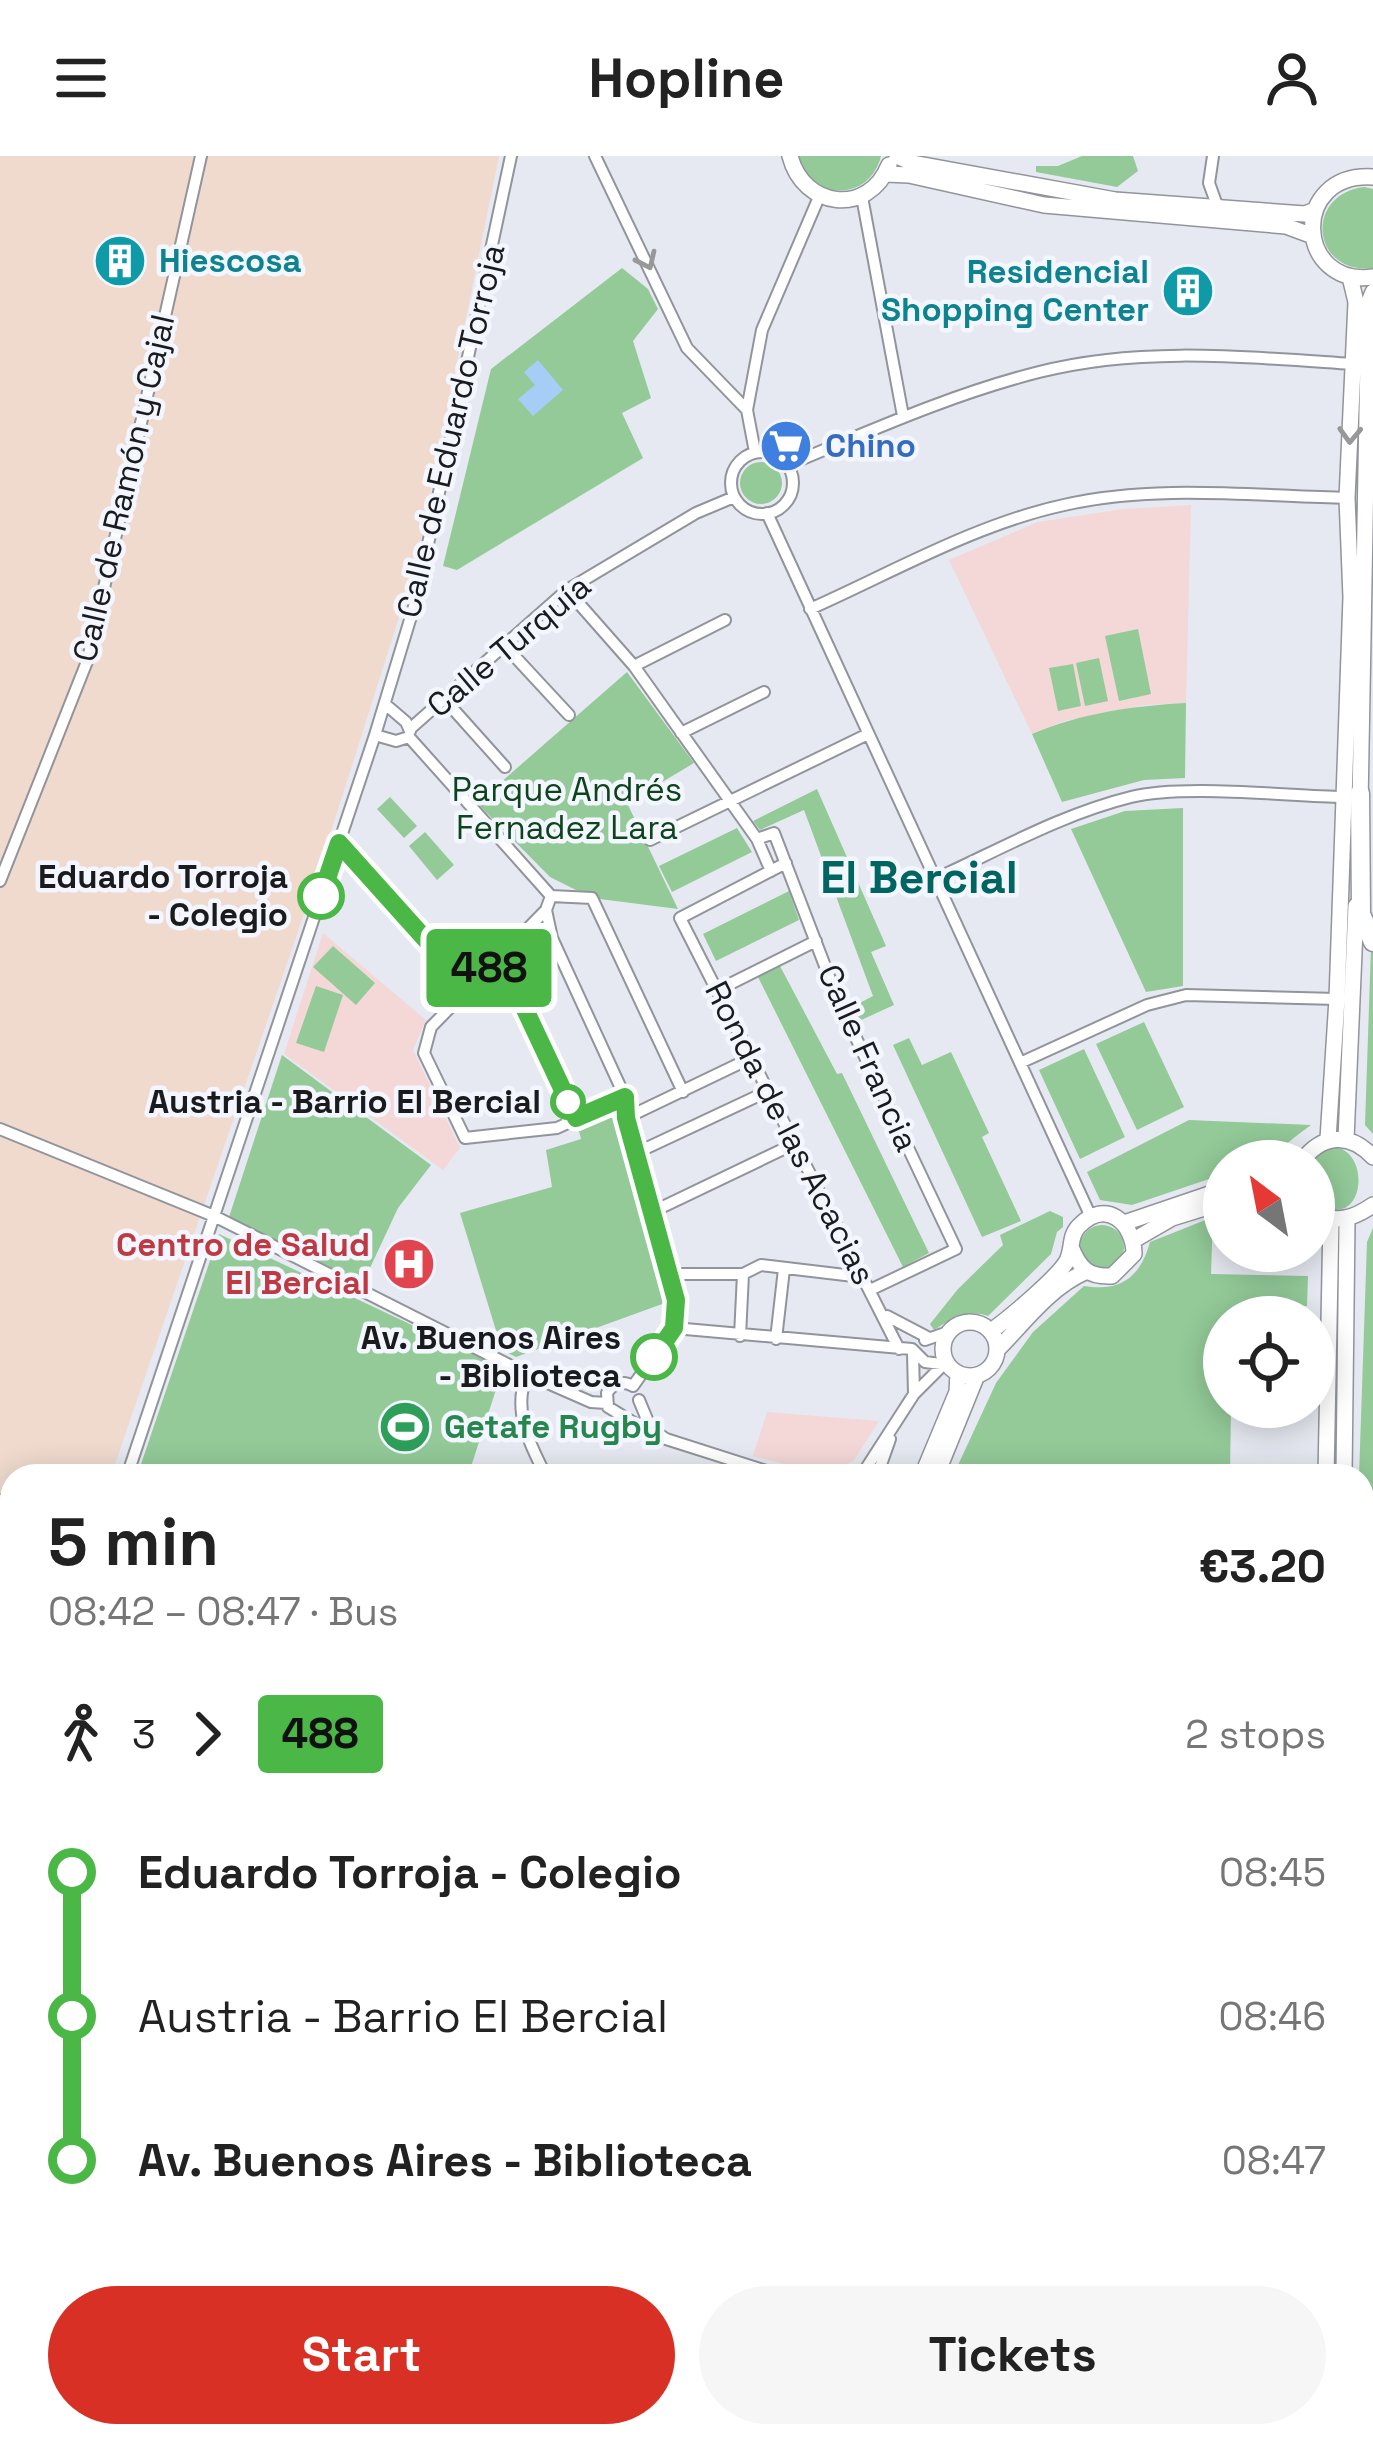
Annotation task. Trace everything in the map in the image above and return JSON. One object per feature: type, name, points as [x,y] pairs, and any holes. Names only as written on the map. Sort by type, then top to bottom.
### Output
[{"type":"highway","points":[[1352,795],[1361,914],[1373,943]]},
{"type":"street","name":"Calle de Ramón y Cajal","points":[[0,881],[88,659],[201,156]]},
{"type":"street","name":"Calle de Eduardo Torroja","points":[[375,735],[427,558],[511,156]]},
{"type":"street","points":[[595,156],[687,348],[747,410]]},
{"type":"street","points":[[790,156],[795,173],[819,197],[833,201],[862,196],[886,174],[894,156],[1115,200],[1305,214],[1315,210]]},
{"type":"street","points":[[1214,156],[1209,183],[1218,208]]},
{"type":"street","points":[[886,174],[1044,205],[1286,226],[1313,236]]},
{"type":"street","points":[[1373,177],[1344,180],[1330,188],[1315,210],[1313,236],[1334,270],[1350,277],[1373,277]]},
{"type":"street","points":[[862,196],[903,416]]},
{"type":"street","points":[[755,452],[747,410],[762,330],[819,197]]},
{"type":"street","points":[[1350,277],[1355,302],[1347,498],[1352,795],[1328,1139],[1361,1144],[1373,1157]]},
{"type":"street","points":[[1346,1139],[1352,795],[1373,292]]},
{"type":"street","points":[[788,465],[903,416],[1040,371],[1123,359],[1222,356],[1352,364]]},
{"type":"street","points":[[755,452],[766,452],[788,465],[793,483],[785,503],[767,513],[748,511],[734,496],[731,476],[755,452]]},
{"type":"street","points":[[810,609],[1011,519],[1066,504],[1185,495],[1347,498]]},
{"type":"street","name":"Calle Turquía","points":[[410,733],[567,590],[696,513],[734,496]]},
{"type":"street","points":[[767,513],[1090,1217]]},
{"type":"street","points":[[567,590],[634,666],[757,839],[771,871],[786,863],[774,833],[757,839]]},
{"type":"street","points":[[634,666],[725,620]]},
{"type":"street","points":[[505,646],[569,715]]},
{"type":"street","points":[[681,733],[764,692]]},
{"type":"street","points":[[445,700],[506,767]]},
{"type":"street","points":[[385,704],[551,896],[592,898],[682,1092]]},
{"type":"street","points":[[131,1464],[375,735],[396,741],[410,733]]},
{"type":"street","points":[[650,840],[868,734]]},
{"type":"street","points":[[935,879],[1062,820],[1135,796],[1352,795]]},
{"type":"street","points":[[339,843],[471,990]]},
{"type":"street","name":"Calle Francia","points":[[786,863],[838,1000],[956,1249],[870,1290]]},
{"type":"street","name":"Ronda de las Acacias","points":[[771,871],[680,917],[862,1277],[906,1349]]},
{"type":"street","points":[[551,896],[545,910],[431,1028],[424,1053],[465,1138],[557,1128],[625,1097]]},
{"type":"street","points":[[545,910],[552,938],[625,1097],[626,1118],[676,1300],[674,1328],[633,1386]]},
{"type":"street","points":[[718,990],[817,941]]},
{"type":"street","points":[[499,954],[576,1118]]},
{"type":"street","points":[[1020,1063],[1148,1005],[1186,994],[1337,999]]},
{"type":"street","points":[[626,1118],[751,1058]]},
{"type":"street","points":[[636,1153],[766,1092]]},
{"type":"street","points":[[0,1129],[214,1216],[527,1374],[591,1402],[606,1403],[619,1416],[666,1439],[744,1464]]},
{"type":"street","points":[[652,1212],[794,1144]]},
{"type":"street","points":[[1124,1223],[1203,1196]]},
{"type":"street","points":[[1335,1219],[1372,1205]]},
{"type":"street","points":[[1134,1240],[1172,1218],[1203,1208]]},
{"type":"street","points":[[991,1331],[1066,1264],[1072,1234],[1090,1217],[1107,1214],[1124,1223],[1134,1240],[1134,1254],[1112,1276],[1096,1276],[1085,1272],[1071,1247]]},
{"type":"street","points":[[1327,1464],[1339,1220]]},
{"type":"street","points":[[1339,1220],[1344,1464]]},
{"type":"street","points":[[670,1274],[743,1274],[761,1265],[862,1277]]},
{"type":"street","points":[[776,1339],[784,1269]]},
{"type":"street","points":[[906,1349],[925,1362],[977,1375],[989,1369],[997,1350],[1034,1309],[1085,1272]]},
{"type":"street","points":[[740,1336],[743,1274]]},
{"type":"street","points":[[880,1310],[896,1324],[929,1338]]},
{"type":"street","points":[[674,1328],[906,1349],[968,1322],[991,1331]]},
{"type":"street","points":[[927,1464],[957,1392],[944,1348],[951,1331]]},
{"type":"street","points":[[991,1331],[997,1350]]},
{"type":"street","points":[[906,1349],[914,1394]]},
{"type":"street","points":[[874,1464],[914,1394],[950,1368]]},
{"type":"street","points":[[527,1374],[519,1395],[523,1421],[541,1464]]},
{"type":"street","points":[[941,1464],[977,1375]]},
{"type":"street","points":[[606,1403],[614,1385],[633,1386],[652,1429],[666,1439]]},
{"type":"street","points":[[619,1416],[633,1412],[639,1400]]},
{"type":"shaded area","points":[[0,156],[499,156],[416,564],[314,885],[115,1464],[0,1464]]},
{"type":"shaded area","points":[[1191,505],[1186,703],[1146,705],[1064,721],[1032,734],[949,560],[1038,522]]},
{"type":"shaded area","points":[[323,933],[426,1020],[413,1050],[460,1148],[443,1170],[284,1054]]},
{"type":"shaded area","points":[[767,1412],[879,1421],[847,1464],[784,1464],[753,1456]]},
{"type":"green space","points":[[798,156],[881,156],[865,182],[840,190],[814,182]]},
{"type":"green space","points":[[1082,156],[1133,156],[1138,171],[1117,187],[1036,172],[1036,166],[1058,166]]},
{"type":"green space","points":[[1373,189],[1373,268],[1353,267],[1337,259],[1323,233],[1331,204],[1344,193]]},
{"type":"green space","points":[[622,268],[648,289],[658,309],[633,341],[651,398],[622,413],[643,458],[457,570],[443,566],[491,369]]},
{"type":"green space","points":[[761,462],[776,468],[782,483],[776,498],[761,504],[746,498],[740,483],[746,468]]},
{"type":"green space","points":[[1138,629],[1151,694],[1119,701],[1105,636]]},
{"type":"green space","points":[[1099,658],[1108,701],[1085,706],[1076,663]]},
{"type":"green space","points":[[1073,664],[1081,706],[1058,711],[1049,668]]},
{"type":"green space","name":"Parque Andrés Fernadez Lara","points":[[627,672],[694,763],[627,803],[678,909],[592,898],[550,877],[477,803]]},
{"type":"green space","points":[[1186,703],[1185,778],[1144,780],[1062,802],[1032,734],[1108,712]]},
{"type":"green space","points":[[817,789],[886,946],[871,952],[894,1005],[859,1021],[852,1007],[873,996],[804,810],[760,830],[753,821]]},
{"type":"green space","points":[[390,797],[417,826],[404,838],[377,809]]},
{"type":"green space","points":[[1183,808],[1183,986],[1146,992],[1071,829],[1125,811]]},
{"type":"green space","points":[[737,828],[752,852],[672,892],[659,866]]},
{"type":"green space","points":[[425,832],[454,865],[437,880],[409,846]]},
{"type":"green space","points":[[789,891],[799,920],[716,961],[703,934]]},
{"type":"green space","points":[[333,946],[375,983],[356,1005],[313,967]]},
{"type":"green space","points":[[1373,950],[1373,1134],[1365,1125]]},
{"type":"green space","points":[[780,966],[837,1074],[842,1073],[929,1253],[903,1267],[758,977]]},
{"type":"green space","points":[[316,986],[343,995],[324,1052],[296,1043]]},
{"type":"green space","points":[[1144,1022],[1184,1107],[1137,1130],[1096,1044]]},
{"type":"green space","points":[[909,1038],[922,1065],[951,1052],[989,1133],[982,1137],[1021,1221],[982,1237],[893,1045]]},
{"type":"green space","points":[[1084,1049],[1125,1137],[1080,1159],[1039,1070]]},
{"type":"green space","points":[[282,1055],[431,1165],[398,1208],[363,1283],[229,1217]]},
{"type":"green space","points":[[602,1116],[617,1119],[665,1303],[516,1357],[502,1350],[460,1213],[552,1187],[546,1150],[581,1139],[578,1127]]},
{"type":"green space","points":[[1189,1120],[1311,1125],[1292,1140],[1203,1140],[1203,1181],[1132,1205],[1100,1200],[1087,1172]]},
{"type":"green space","points":[[1335,1147],[1346,1152],[1358,1175],[1353,1201],[1335,1209]]},
{"type":"green space","points":[[1050,1211],[1063,1217],[1051,1254],[988,1316],[966,1314],[934,1330],[930,1324],[958,1289],[1003,1245],[1000,1235]]},
{"type":"green space","points":[[1203,1221],[1203,1272],[1308,1276],[1307,1296],[1203,1296],[1203,1428],[1231,1428],[1230,1464],[959,1464],[996,1383],[1033,1332],[1084,1286],[1118,1284],[1141,1265],[1150,1242]]},
{"type":"green space","points":[[1102,1225],[1118,1231],[1124,1247],[1118,1263],[1102,1269],[1086,1263],[1080,1247],[1086,1231]]},
{"type":"green space","points":[[1373,1228],[1373,1464],[1359,1464],[1367,1242]]},
{"type":"green space","points":[[219,1234],[503,1368],[472,1464],[141,1464]]},
{"type":"water","points":[[538,360],[563,390],[533,416],[518,399],[535,385],[524,372]]},
{"type":"bus line","name":"488","points":[[321,896],[339,843],[471,990],[499,954],[576,1118],[625,1097],[626,1118],[676,1300],[674,1328],[654,1357]]},
{"type":"place","name":"Hiescosa","points":[[120,261]]},
{"type":"place","name":"Residencial Shopping Center","points":[[1188,291]]},
{"type":"place","name":"Chino","points":[[786,446]]},
{"type":"place","name":"Eduardo Torroja - Colegio","points":[[321,896]]},
{"type":"place","name":"Austria - Barrio El Bercial","points":[[568,1102]]},
{"type":"place","name":"Centro de Salud El Bercial","points":[[409,1264]]},
{"type":"place","name":"Av. Buenos Aires - Biblioteca","points":[[654,1357]]},
{"type":"place","name":"Getafe Rugby","points":[[405,1427]]},
{"type":"district","name":"El Bercial","points":[[919,877]]}]
